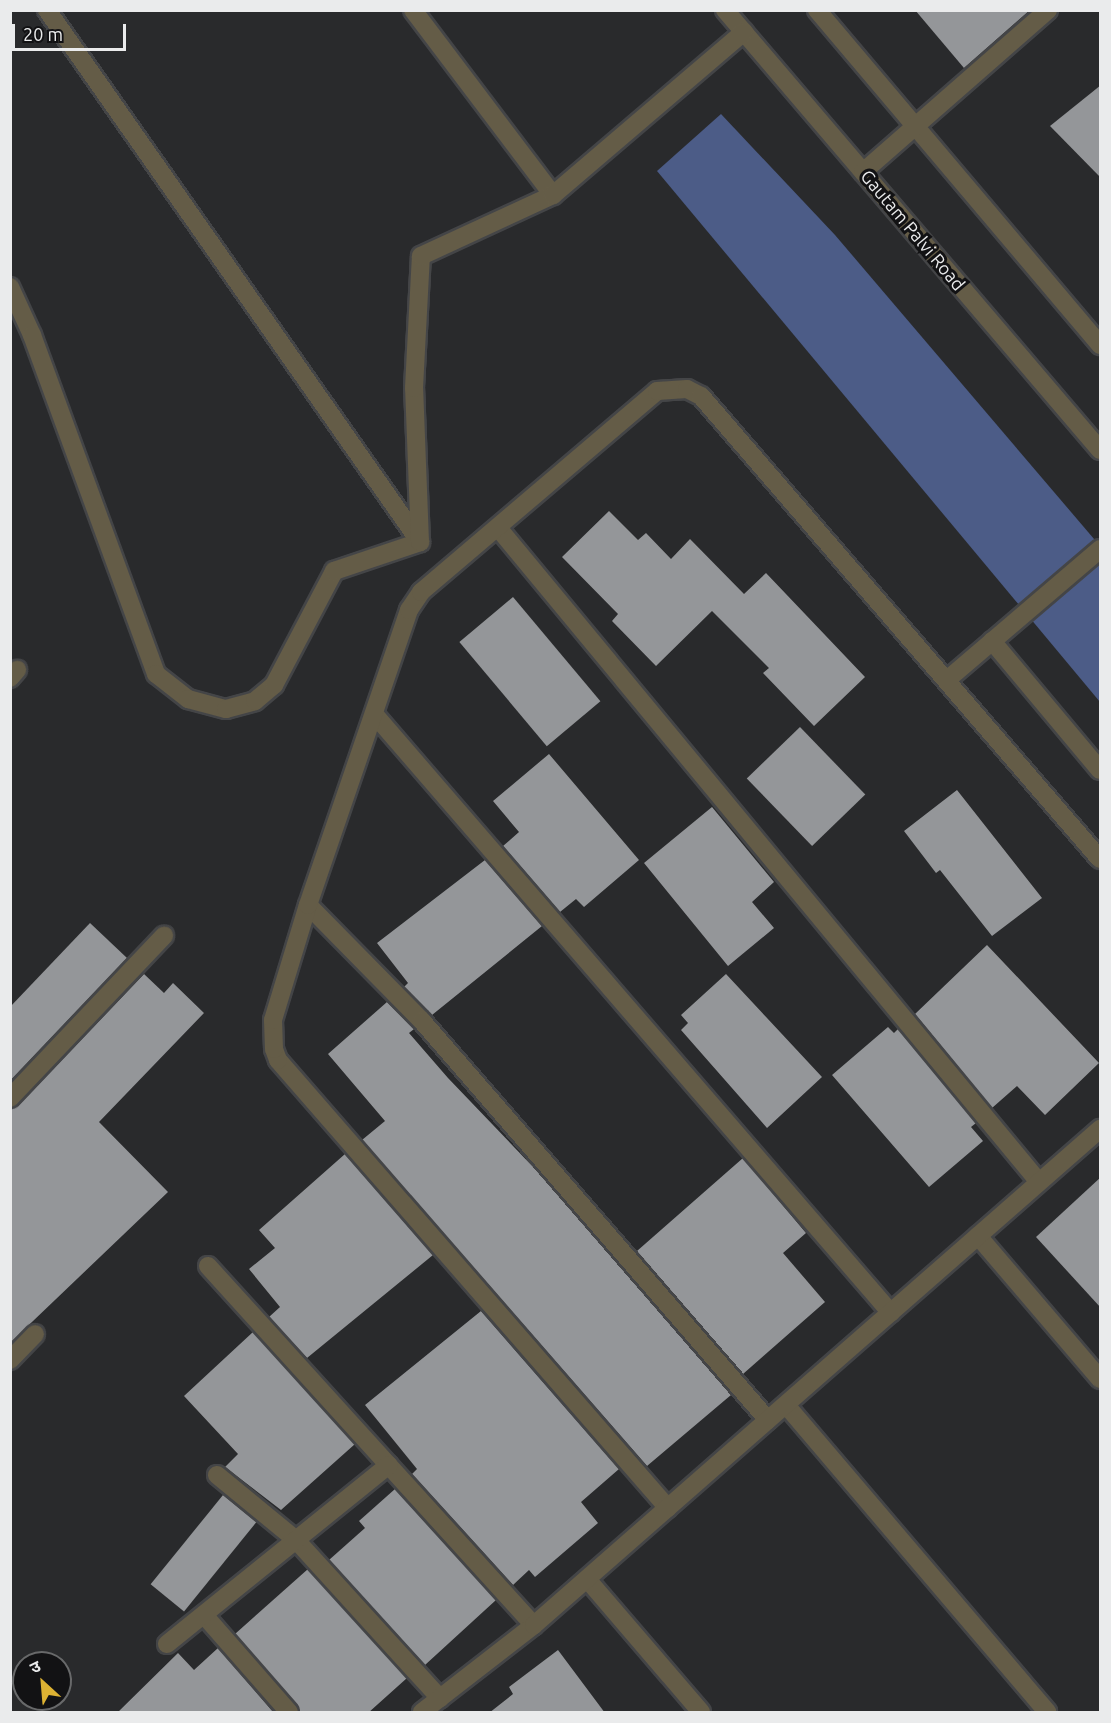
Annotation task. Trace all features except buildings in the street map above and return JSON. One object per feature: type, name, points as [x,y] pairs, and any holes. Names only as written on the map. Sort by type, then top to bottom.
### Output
[{"type":"street","points":[[47,10],[420,542]]},
{"type":"street","points":[[413,10],[553,195]]},
{"type":"street","name":"Gautam Palvi Road","points":[[725,10],[863,172],[1097,439]]},
{"type":"street","points":[[816,10],[1101,345]]},
{"type":"street","points":[[863,172],[1048,10]]},
{"type":"street","points":[[420,542],[414,388],[421,256],[553,195],[744,32]]},
{"type":"street","points":[[10,287],[32,335],[156,674],[188,699],[226,709],[255,701],[274,686],[334,571],[420,542]]},
{"type":"street","points":[[668,1508],[278,1060],[272,1036],[273,1020],[308,904],[409,610],[421,592],[499,529],[657,391],[687,389],[701,396],[948,679],[1101,859]]},
{"type":"street","points":[[499,529],[1039,1182]]},
{"type":"street","points":[[948,679],[1101,549]]},
{"type":"street","points":[[992,641],[1101,770]]},
{"type":"street","points":[[374,714],[891,1312]]},
{"type":"street","points":[[308,904],[422,1021],[768,1420]]},
{"type":"street","points":[[10,1098],[164,936]]},
{"type":"street","points":[[422,1713],[534,1625],[1101,1129]]},
{"type":"street","points":[[978,1236],[1101,1379]]},
{"type":"street","points":[[208,1266],[534,1625]]},
{"type":"street","points":[[10,1360],[34,1334]]},
{"type":"street","points":[[786,1405],[1047,1713]]},
{"type":"street","points":[[167,1644],[389,1465]]},
{"type":"street","points":[[217,1475],[296,1540],[440,1698]]},
{"type":"street","points":[[587,1579],[701,1713]]},
{"type":"street","points":[[204,1615],[289,1713]]},
{"type":"water","points":[[721,114],[835,235],[1100,546],[1100,702],[657,171]]}]
